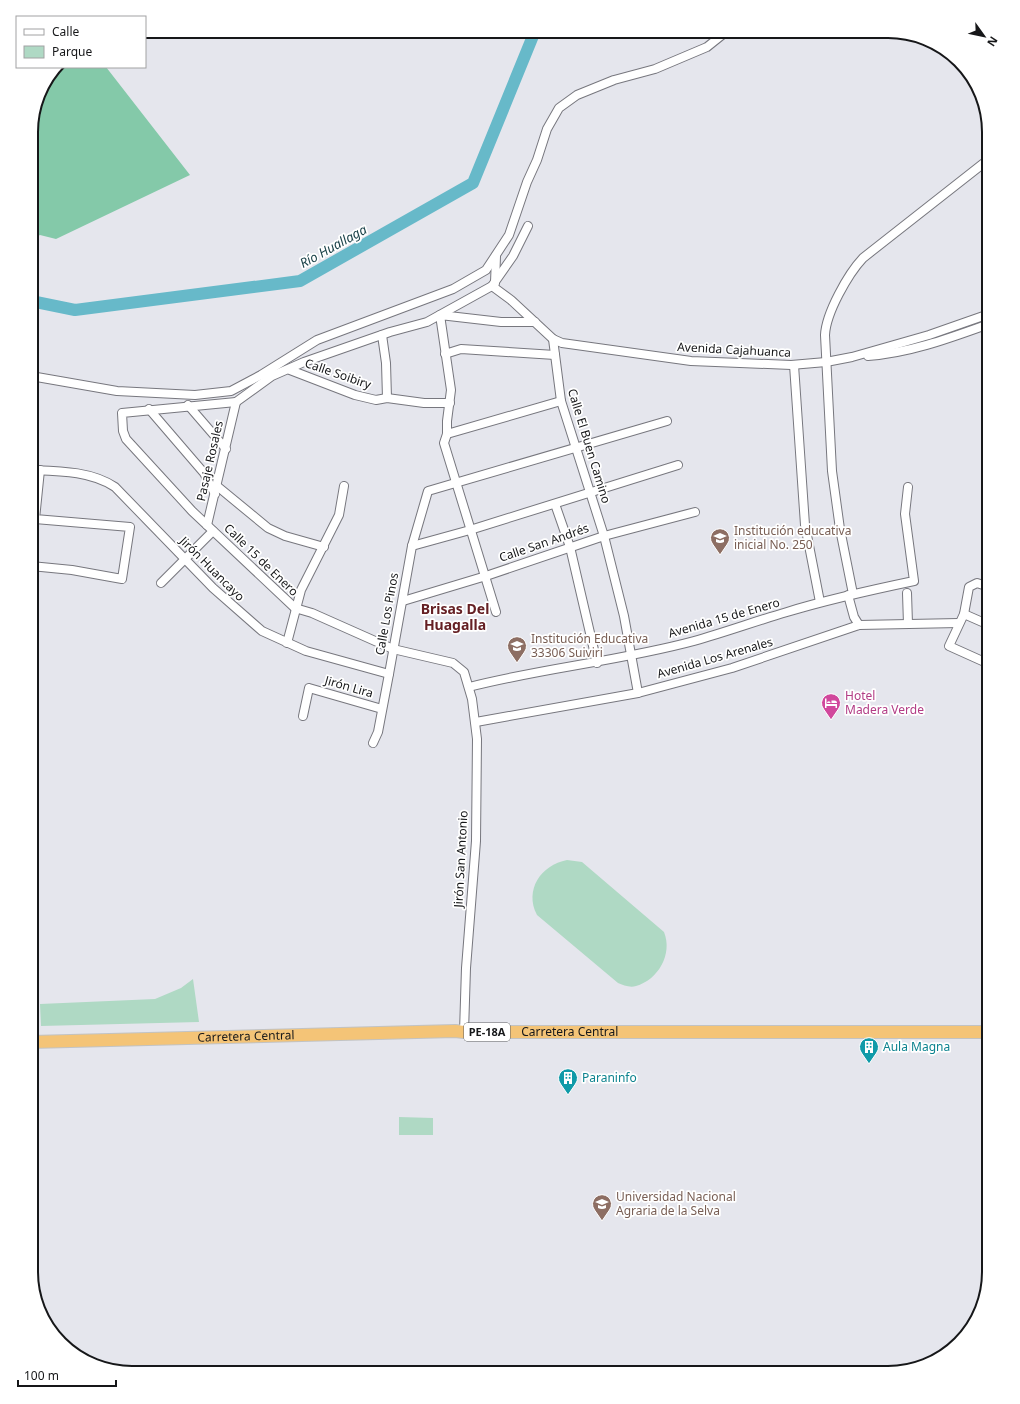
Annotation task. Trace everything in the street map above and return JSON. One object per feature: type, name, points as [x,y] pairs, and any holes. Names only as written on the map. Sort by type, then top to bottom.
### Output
[{"type":"highway","name":"Carretera Central","points":[[38,1042],[455,1031],[982,1032]]},
{"type":"street","points":[[38,377],[117,391],[195,395],[231,391],[261,375],[317,340],[453,289],[486,270],[509,235],[527,182],[537,160],[546,129],[559,108],[577,95],[614,80],[655,69],[707,47],[718,38]]},
{"type":"street","points":[[860,625],[854,617],[832,471],[825,335],[827,319],[856,265],[869,252],[982,164]]},
{"type":"street","points":[[149,409],[236,402],[272,376],[290,370],[304,362],[382,335],[427,322],[493,285],[513,256],[528,226]]},
{"type":"street","points":[[493,285],[496,255]]},
{"type":"street","name":"Avenida Cajahuanca","points":[[493,285],[554,339],[574,345],[714,363],[794,365],[826,362],[852,357],[929,335],[982,316]]},
{"type":"street","points":[[440,315],[500,322],[535,322]]},
{"type":"street","points":[[440,315],[451,390],[447,434],[444,444],[496,612]]},
{"type":"street","points":[[852,357],[886,355],[905,351],[982,326]]},
{"type":"street","points":[[382,335],[386,363],[387,398]]},
{"type":"street","name":"Calle El Buen Camino","points":[[554,339],[561,401],[604,536],[624,616],[638,693]]},
{"type":"street","points":[[445,354],[461,349],[555,355]]},
{"type":"street","points":[[794,365],[805,525],[820,602]]},
{"type":"street","name":"Calle Soibiry","points":[[290,370],[355,395],[376,400],[387,398],[424,403],[450,403]]},
{"type":"street","points":[[447,434],[561,401]]},
{"type":"street","name":"Pasaje Rosales","points":[[210,528],[215,494],[236,402]]},
{"type":"street","points":[[188,405],[226,449]]},
{"type":"street","points":[[149,409],[204,473],[215,494]]},
{"type":"street","name":"Calle 15 de Enero","points":[[149,409],[122,413],[123,431],[126,439],[192,512],[295,608],[312,613],[392,649],[453,663],[464,672],[468,687]]},
{"type":"street","points":[[456,482],[668,420]]},
{"type":"street","points":[[412,546],[470,530],[678,466]]},
{"type":"street","points":[[38,490],[40,470]]},
{"type":"street","name":"Jirón Huancayo","points":[[40,470],[50,470],[105,480],[115,487],[213,588],[244,617],[262,631],[306,651],[389,674]]},
{"type":"street","name":"Calle Los Pinos","points":[[373,743],[378,732],[412,546],[428,491],[456,482]]},
{"type":"street","points":[[217,486],[268,528],[285,536],[324,547]]},
{"type":"street","points":[[287,643],[295,608],[301,590],[339,515],[344,486]]},
{"type":"street","name":"Avenida 15 de Enero","points":[[468,687],[505,678],[597,662],[695,641],[820,602],[914,580],[906,514],[908,487]]},
{"type":"street","points":[[555,504],[570,547],[597,662]]},
{"type":"street","name":"Calle San Andrés","points":[[403,601],[486,576],[604,536],[694,512]]},
{"type":"street","points":[[38,520],[130,527],[122,579],[72,570],[38,567]]},
{"type":"street","points":[[161,584],[210,528]]},
{"type":"street","points":[[982,585],[977,583],[969,587],[964,614],[949,646],[982,661]]},
{"type":"street","points":[[907,593],[908,624]]},
{"type":"street","points":[[964,614],[982,622]]},
{"type":"street","name":"Avenida Los Arenales","points":[[476,722],[638,693],[732,668],[860,625],[959,623]]},
{"type":"street","name":"Jirón San Antonio","points":[[464,1032],[466,968],[476,841],[476,722],[468,687]]},
{"type":"street","name":"Jirón Lira","points":[[303,716],[309,688],[382,709]]},
{"type":"green space","points":[[64,68],[107,68],[190,175],[56,239],[40,235],[38,236],[38,126],[45,96],[54,80]]},
{"type":"green space","points":[[567,860],[582,862],[664,932],[667,949],[662,965],[651,978],[644,983],[631,987],[618,983],[537,915],[533,906],[533,897],[537,880],[550,867]]},
{"type":"green space","points":[[193,979],[199,1022],[41,1026],[40,1004],[155,999],[181,988]]},
{"type":"green space","points":[[399,1117],[433,1118],[433,1135],[399,1135]]},
{"type":"waterway","name":"Río Huallaga","points":[[38,302],[75,310],[300,281],[473,183],[532,38]]},
{"type":"place","name":"Institución educativa inicial No. 250","points":[[720,555]]},
{"type":"place","name":"Institución Educativa 33306 Suiviri","points":[[517,663]]},
{"type":"place","name":"Hotel Madera Verde","points":[[831,720]]},
{"type":"place","name":"Aula Magna","points":[[869,1064]]},
{"type":"place","name":"Paraninfo","points":[[568,1095]]},
{"type":"place","name":"Universidad Nacional Agraria de la Selva","points":[[602,1221]]},
{"type":"district","name":"Brisas Del Huagalla","points":[[455,618]]}]
